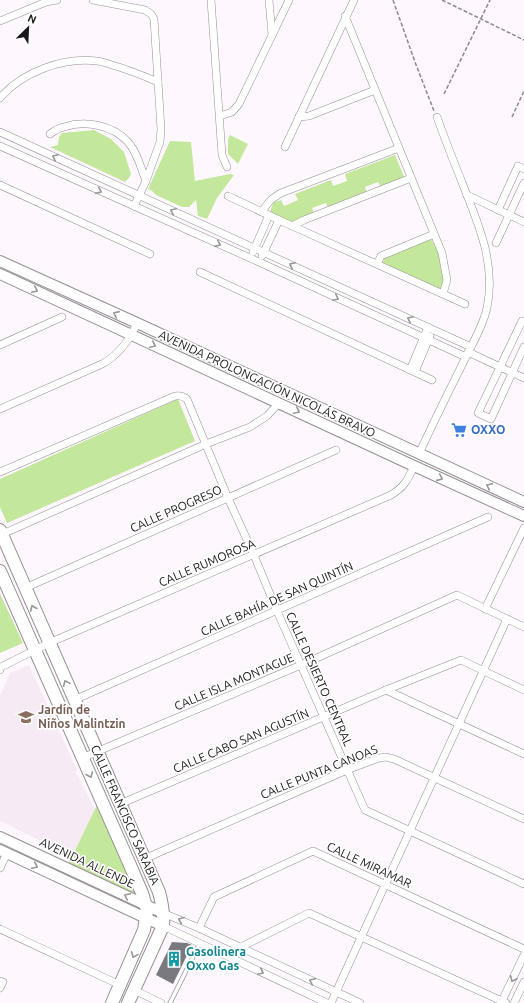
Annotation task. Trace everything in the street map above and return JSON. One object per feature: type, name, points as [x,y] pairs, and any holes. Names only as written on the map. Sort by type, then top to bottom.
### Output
[{"type":"main road","name":"AVENIDA PROLONGACIÓN NICOLÁS BRAVO","points":[[0,261],[524,502]]},
{"type":"main road","name":"AVENIDA PROLONGACIÓN NICOLÁS BRAVO","points":[[0,274],[524,516]]},
{"type":"main road","points":[[414,466],[420,454]]},
{"type":"main road","name":"CALLE FRANCISCO SARABIA","points":[[1,533],[159,892],[164,917],[163,926]]},
{"type":"main road","name":"CALLE FRANCISCO SARABIA","points":[[0,572],[130,864],[142,893],[147,910],[146,918]]},
{"type":"main road","name":"AVENIDA ALLENDE","points":[[0,837],[163,913]]},
{"type":"main road","name":"AVENIDA ALLENDE","points":[[4,852],[163,926]]},
{"type":"main road","points":[[112,1003],[141,936],[146,918]]},
{"type":"main road","points":[[128,1003],[163,926]]},
{"type":"street","points":[[0,21],[46,2],[57,0]]},
{"type":"street","points":[[93,0],[145,10],[151,14],[154,19],[161,129],[160,142],[146,181],[134,206]]},
{"type":"street","points":[[211,0],[222,154],[227,166]]},
{"type":"street","points":[[269,0],[272,36]]},
{"type":"street","points":[[220,116],[232,112],[239,104],[289,0]]},
{"type":"street","points":[[285,147],[345,16],[354,0]]},
{"type":"street","points":[[345,16],[442,253],[448,280],[443,294]]},
{"type":"street","points":[[0,98],[22,79],[38,71],[71,61],[98,61],[124,68],[158,82]]},
{"type":"street","points":[[299,117],[309,116],[375,90]]},
{"type":"street","points":[[420,454],[441,405],[481,326],[487,309],[490,289],[488,259],[482,234],[436,117]]},
{"type":"street","points":[[50,134],[64,127],[79,124],[94,124],[118,133],[128,141],[146,181]]},
{"type":"street","points":[[0,132],[430,328],[468,352],[524,378]]},
{"type":"street","points":[[0,146],[259,262],[426,339],[468,352]]},
{"type":"street","points":[[262,212],[272,198],[281,193],[399,148]]},
{"type":"street","points":[[498,210],[518,166],[524,169]]},
{"type":"street","points":[[292,226],[411,178]]},
{"type":"street","points":[[496,243],[524,183]]},
{"type":"street","points":[[0,185],[150,254]]},
{"type":"street","points":[[467,195],[524,222]]},
{"type":"street","points":[[228,196],[465,304]]},
{"type":"street","points":[[250,258],[269,216]]},
{"type":"street","points":[[259,262],[279,220]]},
{"type":"street","points":[[377,264],[381,256],[434,234]]},
{"type":"street","points":[[200,272],[432,380]]},
{"type":"street","points":[[0,345],[62,317]]},
{"type":"street","points":[[524,322],[522,321],[478,413],[491,419],[524,347]]},
{"type":"street","points":[[0,409],[110,360],[117,354],[132,335],[137,323]]},
{"type":"street","points":[[413,371],[430,328]]},
{"type":"street","name":"CALLE DESIERTO CENTRAL","points":[[0,472],[175,396],[184,396],[187,399],[228,498],[365,810],[524,884]]},
{"type":"street","points":[[1,533],[206,444],[250,427],[267,416],[279,403]]},
{"type":"street","name":"CALLE PROGRESO","points":[[25,588],[336,450]]},
{"type":"street","name":"CALLE RUMOROSA","points":[[0,670],[1,667],[49,643],[391,495],[404,485],[414,466]]},
{"type":"street","name":"CALLE BAHÍA DE SAN QUINTÍN","points":[[74,700],[488,517]]},
{"type":"street","points":[[486,609],[524,528]]},
{"type":"street","name":"CALLE ISLA MONTAGUE","points":[[82,758],[301,665],[457,595],[524,627]]},
{"type":"street","points":[[331,1003],[507,619]]},
{"type":"street","name":"CALLE CABO SAN AGUSTÍN","points":[[120,804],[324,718],[386,690],[461,660],[524,690]]},
{"type":"street","points":[[386,690],[524,754]]},
{"type":"street","name":"CALLE PUNTA CANOAS","points":[[144,859],[347,770],[379,758],[386,757],[394,759],[524,820]]},
{"type":"street","name":"CALLE MIRAMAR","points":[[199,928],[214,897],[313,851],[524,949]]},
{"type":"street","points":[[0,868],[4,852]]},
{"type":"street","name":"AVENIDA ALLENDE","points":[[163,913],[199,928],[360,1003]]},
{"type":"street","points":[[241,948],[309,913],[503,1002],[524,954]]},
{"type":"street","name":"AVENIDA ALLENDE","points":[[163,926],[327,1003]]},
{"type":"street","points":[[0,929],[120,985]]},
{"type":"street","points":[[514,1003],[524,982]]},
{"type":"street","points":[[134,990],[161,1003]]},
{"type":"lane","points":[[170,1003],[200,943]]},
{"type":"path","points":[[393,0],[414,62],[436,117]]},
{"type":"path","points":[[442,0],[524,40]]},
{"type":"path","points":[[444,94],[490,0]]},
{"type":"path","points":[[512,117],[524,91]]},
{"type":"shaded area","points":[[29,665],[77,770],[75,773],[77,774],[95,810],[72,856],[0,821],[0,696],[10,673]]},
{"type":"green space","points":[[94,130],[111,139],[124,152],[131,174],[125,182],[50,147],[58,145],[59,137],[62,133]]},
{"type":"green space","points":[[230,135],[248,144],[238,164],[228,154],[228,140]]},
{"type":"green space","points":[[170,141],[191,142],[195,181],[230,174],[234,175],[217,198],[207,219],[198,216],[196,200],[189,207],[182,207],[156,195],[148,189]]},
{"type":"green space","points":[[395,155],[405,179],[381,188],[378,182],[365,187],[367,193],[328,208],[326,203],[312,208],[314,214],[293,223],[270,212],[273,203],[281,200],[284,206],[298,200],[295,194],[331,180],[333,186],[347,181],[345,174]]},
{"type":"green space","points":[[431,239],[439,254],[446,280],[441,292],[382,264],[385,258]]},
{"type":"green space","points":[[178,399],[195,441],[7,523],[0,507],[0,479]]},
{"type":"green space","points":[[0,594],[23,643],[0,653]]},
{"type":"green space","points":[[97,805],[142,900],[68,865]]},
{"type":"building","name":"Gasolinera Oxxo Gas","points":[[172,942],[187,943],[192,945],[173,984],[156,975]]},
{"type":"place","name":"OXXO","points":[[459,430]]},
{"type":"place","name":"Jardín de Niños Malintzin","points":[[26,717]]},
{"type":"place","name":"Gasolinera Oxxo Gas","points":[[174,959]]}]
